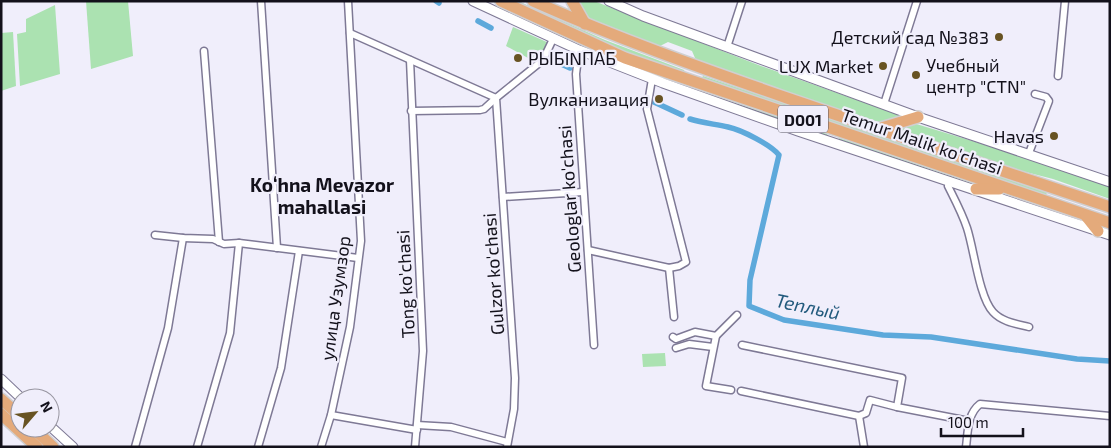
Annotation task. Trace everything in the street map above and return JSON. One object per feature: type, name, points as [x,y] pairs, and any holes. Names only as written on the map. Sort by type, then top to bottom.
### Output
[{"type":"highway","name":"Temur Malik ko'chasi","points":[[501,1],[599,47],[692,82],[1110,223]]},
{"type":"highway","name":"Temur Malik ko'chasi","points":[[533,1],[585,24],[698,66],[1110,207]]},
{"type":"highway","points":[[572,1],[585,24]]},
{"type":"highway","points":[[692,82],[698,66]]},
{"type":"highway","points":[[878,129],[918,116]]},
{"type":"highway","points":[[976,189],[1007,189]]},
{"type":"highway","points":[[1085,215],[1098,231]]},
{"type":"highway","points":[[1,414],[37,447]]},
{"type":"highway","points":[[44,438],[53,447]]},
{"type":"street","points":[[262,1],[277,248]]},
{"type":"street","name":"улица Узумзор","points":[[320,447],[331,415],[350,327],[361,241],[348,1]]},
{"type":"street","points":[[473,1],[553,39],[652,79],[798,131],[1110,235]]},
{"type":"street","points":[[609,1],[643,16],[884,104],[1110,182]]},
{"type":"street","points":[[727,47],[742,1]]},
{"type":"street","points":[[884,104],[917,1]]},
{"type":"street","points":[[1058,76],[1065,1]]},
{"type":"street","points":[[350,33],[496,98]]},
{"type":"street","points":[[411,111],[484,109],[543,60],[553,39]]},
{"type":"street","name":"Geologlar ko'chasi","points":[[579,50],[576,74],[594,345]]},
{"type":"street","points":[[204,51],[219,242]]},
{"type":"street","name":"Tong ko'chasi","points":[[410,60],[423,351],[415,447]]},
{"type":"street","points":[[588,250],[669,268],[680,266],[686,262],[647,109],[652,79]]},
{"type":"street","points":[[1029,153],[1049,100],[1046,97],[1034,94]]},
{"type":"street","name":"Gulzor ko'chasi","points":[[496,98],[515,378],[514,409],[507,444]]},
{"type":"street","points":[[949,180],[948,186],[967,227],[983,290],[991,310],[1007,321],[1028,327]]},
{"type":"street","points":[[502,197],[584,192]]},
{"type":"street","points":[[155,235],[213,239],[224,244],[240,243],[358,258]]},
{"type":"street","points":[[135,447],[168,328],[183,238]]},
{"type":"street","points":[[197,447],[230,333],[240,243]]},
{"type":"street","points":[[258,447],[281,368],[299,251]]},
{"type":"street","points":[[669,268],[674,317]]},
{"type":"street","points":[[731,390],[706,386],[716,336],[737,315]]},
{"type":"street","points":[[673,337],[676,339],[695,332],[716,336]]},
{"type":"street","points":[[676,348],[691,344],[713,347]]},
{"type":"street","points":[[742,345],[902,378],[897,406]]},
{"type":"street","points":[[1,379],[10,388]]},
{"type":"street","points":[[741,391],[859,416],[866,413],[870,400],[969,421]]},
{"type":"street","points":[[966,447],[969,421],[976,407],[980,404],[1110,416]]},
{"type":"street","points":[[331,415],[417,427],[451,428],[507,444]]},
{"type":"street","points":[[859,416],[864,447]]},
{"type":"street","points":[[60,435],[73,447]]},
{"type":"green space","points":[[86,1],[128,1],[133,56],[91,69]]},
{"type":"green space","points":[[509,1],[518,1],[605,40],[684,70],[685,73],[604,44]]},
{"type":"green space","points":[[575,1],[594,1],[761,66],[905,117],[879,125],[699,62],[692,51],[668,42],[656,48],[583,17]]},
{"type":"green space","points":[[55,5],[60,74],[20,86],[17,34],[26,32],[26,19]]},
{"type":"green space","points":[[513,27],[549,43],[541,59],[537,57],[528,58],[506,46]]},
{"type":"green space","points":[[13,32],[16,86],[1,91],[1,33]]},
{"type":"green space","points":[[703,76],[1047,192],[1046,196],[701,79]]},
{"type":"green space","points":[[708,93],[827,134],[829,137],[707,96]]},
{"type":"green space","points":[[913,123],[1110,187],[1110,199],[1053,179],[1006,167],[892,129]]},
{"type":"green space","points":[[839,138],[987,187],[971,185],[838,141]]},
{"type":"green space","points":[[665,353],[666,366],[643,367],[642,354]]},
{"type":"waterway","name":"Теплый","points":[[478,21],[491,28]]},
{"type":"waterway","name":"Теплый","points":[[550,59],[570,68]]},
{"type":"waterway","name":"Теплый","points":[[654,102],[682,115]]},
{"type":"waterway","name":"Теплый","points":[[690,119],[741,131],[756,138],[779,155],[750,280],[749,306],[784,320],[883,335],[931,337],[1077,359],[1110,361]]},
{"type":"place","name":"Детский сад №383","points":[[999,37]]},
{"type":"place","name":"РЫБINПАБ","points":[[518,58]]},
{"type":"place","name":"LUX Market","points":[[883,66]]},
{"type":"place","name":"Учебный центр \"CTN\"","points":[[916,75]]},
{"type":"place","name":"Вулканизация","points":[[659,99]]},
{"type":"place","name":"Havas","points":[[1054,136]]},
{"type":"district","name":"Koʻhna Mevazor mahallasi","points":[[322,195]]}]
